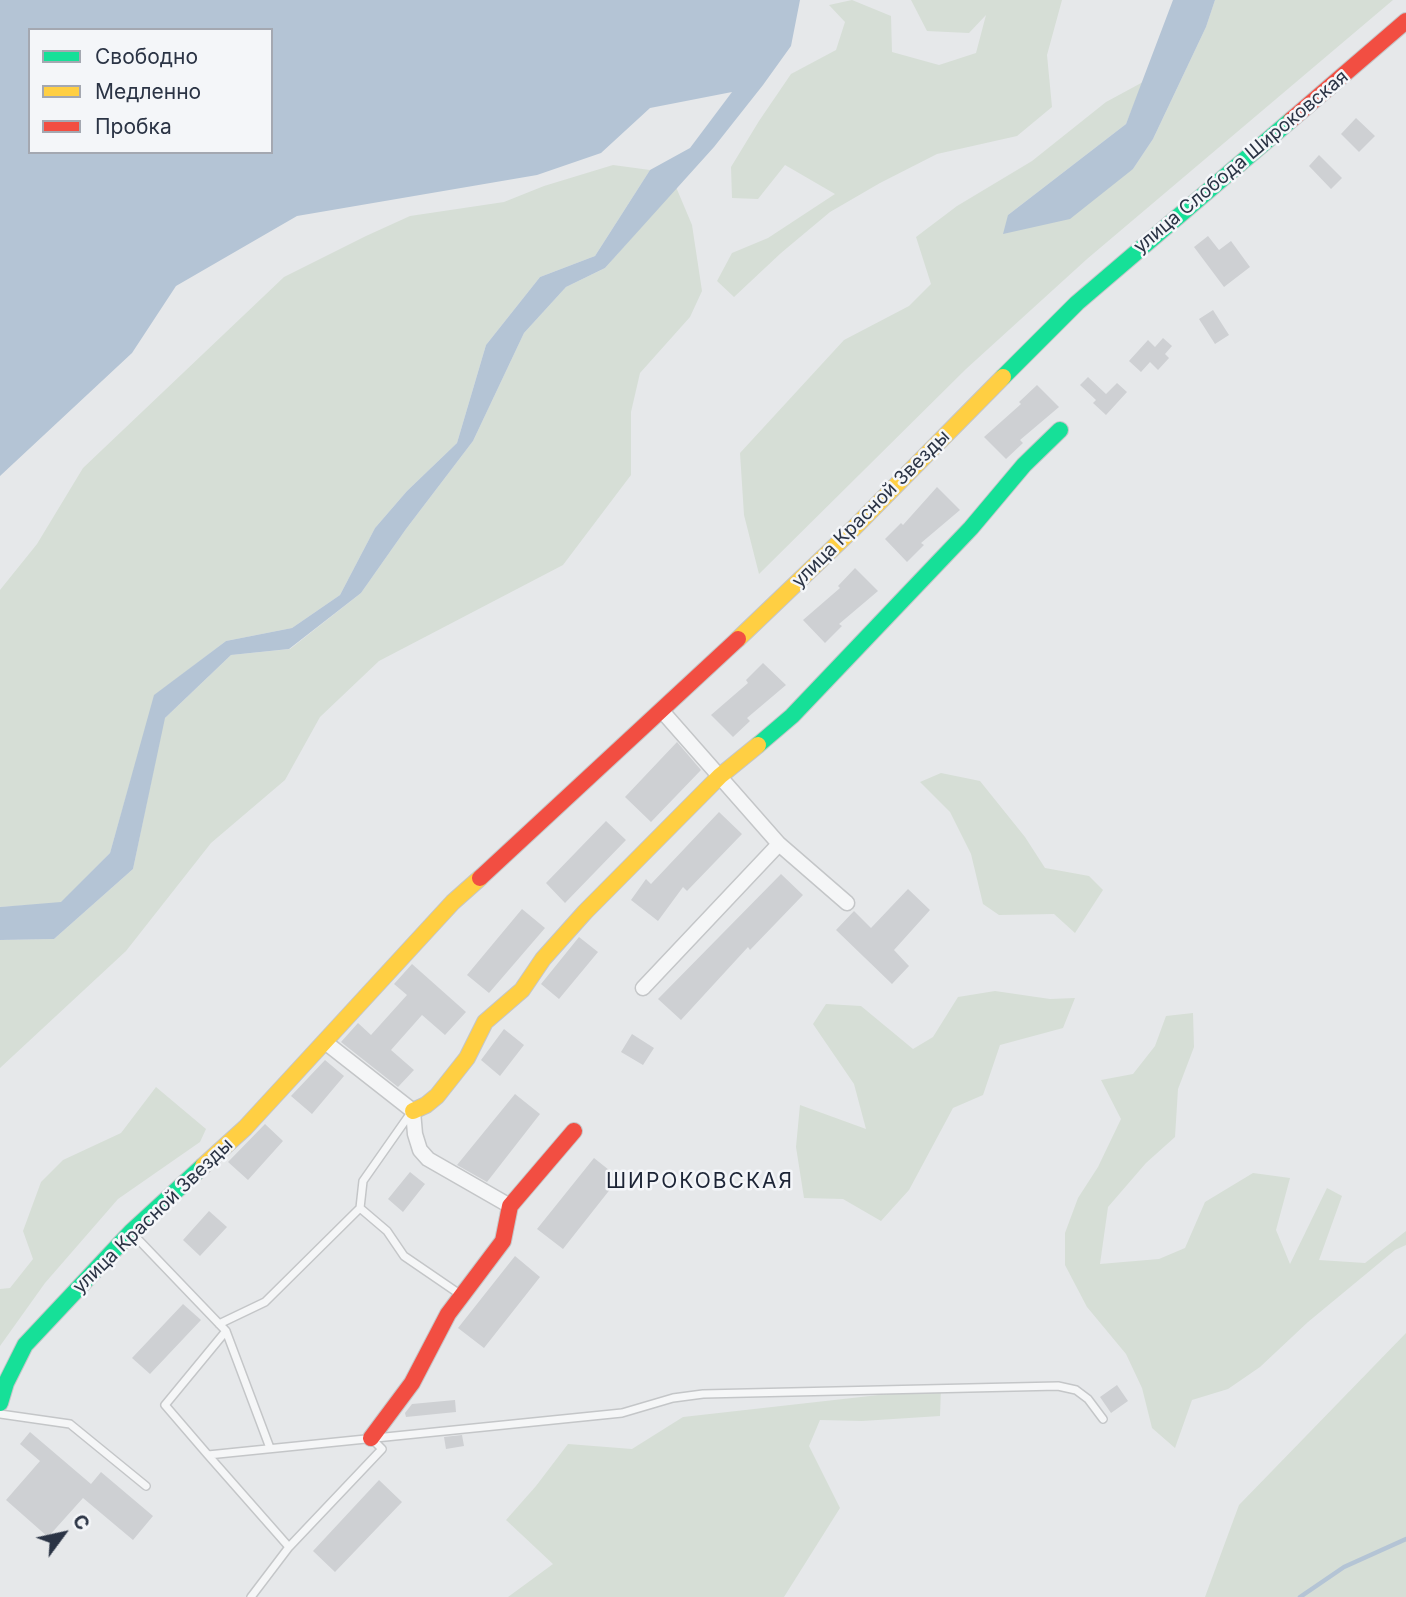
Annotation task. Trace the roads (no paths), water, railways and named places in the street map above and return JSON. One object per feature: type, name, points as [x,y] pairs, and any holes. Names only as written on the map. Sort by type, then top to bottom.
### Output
[{"type":"street","name":"улица Слобода Широковская","points":[[1077,303],[1406,22]]},
{"type":"street","name":"улица Красной Звезды","points":[[0,1404],[6,1383],[24,1345],[131,1232],[245,1128],[453,902],[662,711],[853,529],[1077,303]]},
{"type":"street","points":[[413,1111],[426,1105],[444,1087],[467,1058],[485,1022],[522,990],[543,959],[585,912],[720,776],[792,716],[971,528],[1024,465],[1060,430]]},
{"type":"street","points":[[662,711],[779,844],[847,904]]},
{"type":"street","points":[[643,988],[779,844]]},
{"type":"street","points":[[325,1042],[413,1111],[415,1134],[420,1150],[428,1160],[510,1206]]},
{"type":"street","points":[[371,1438],[412,1383],[437,1332],[503,1241],[510,1206],[574,1131]]},
{"type":"lane","points":[[219,1324],[265,1302],[360,1208],[363,1181],[413,1111]]},
{"type":"lane","points":[[360,1208],[387,1231],[404,1256],[462,1296]]},
{"type":"lane","points":[[131,1232],[226,1331],[270,1448]]},
{"type":"lane","points":[[226,1331],[165,1405],[289,1547]]},
{"type":"lane","points":[[208,1455],[622,1413],[673,1398],[704,1394],[1058,1386],[1076,1390],[1088,1399],[1103,1419]]},
{"type":"lane","points":[[0,1414],[70,1424],[146,1486]]},
{"type":"lane","points":[[251,1597],[289,1547],[382,1449],[371,1438]]},
{"type":"water","points":[[0,0],[800,0],[791,46],[714,147],[605,268],[566,287],[524,333],[473,441],[361,593],[289,649],[231,655],[165,718],[133,869],[54,939],[0,940],[0,907],[61,902],[110,853],[154,695],[226,641],[292,628],[340,595],[375,528],[407,491],[457,443],[486,345],[540,277],[595,256],[650,170],[690,148],[732,92],[650,108],[601,153],[537,175],[297,216],[176,286],[132,353],[0,476]]},
{"type":"water","points":[[1173,0],[1215,0],[1206,27],[1153,139],[1133,169],[1070,219],[1003,234],[1008,215],[1126,124]]},
{"type":"waterway","points":[[1300,1597],[1344,1567],[1406,1539]]},
{"type":"district","name":"ШИРОКОВСКАЯ","points":[[700,1182]]}]
